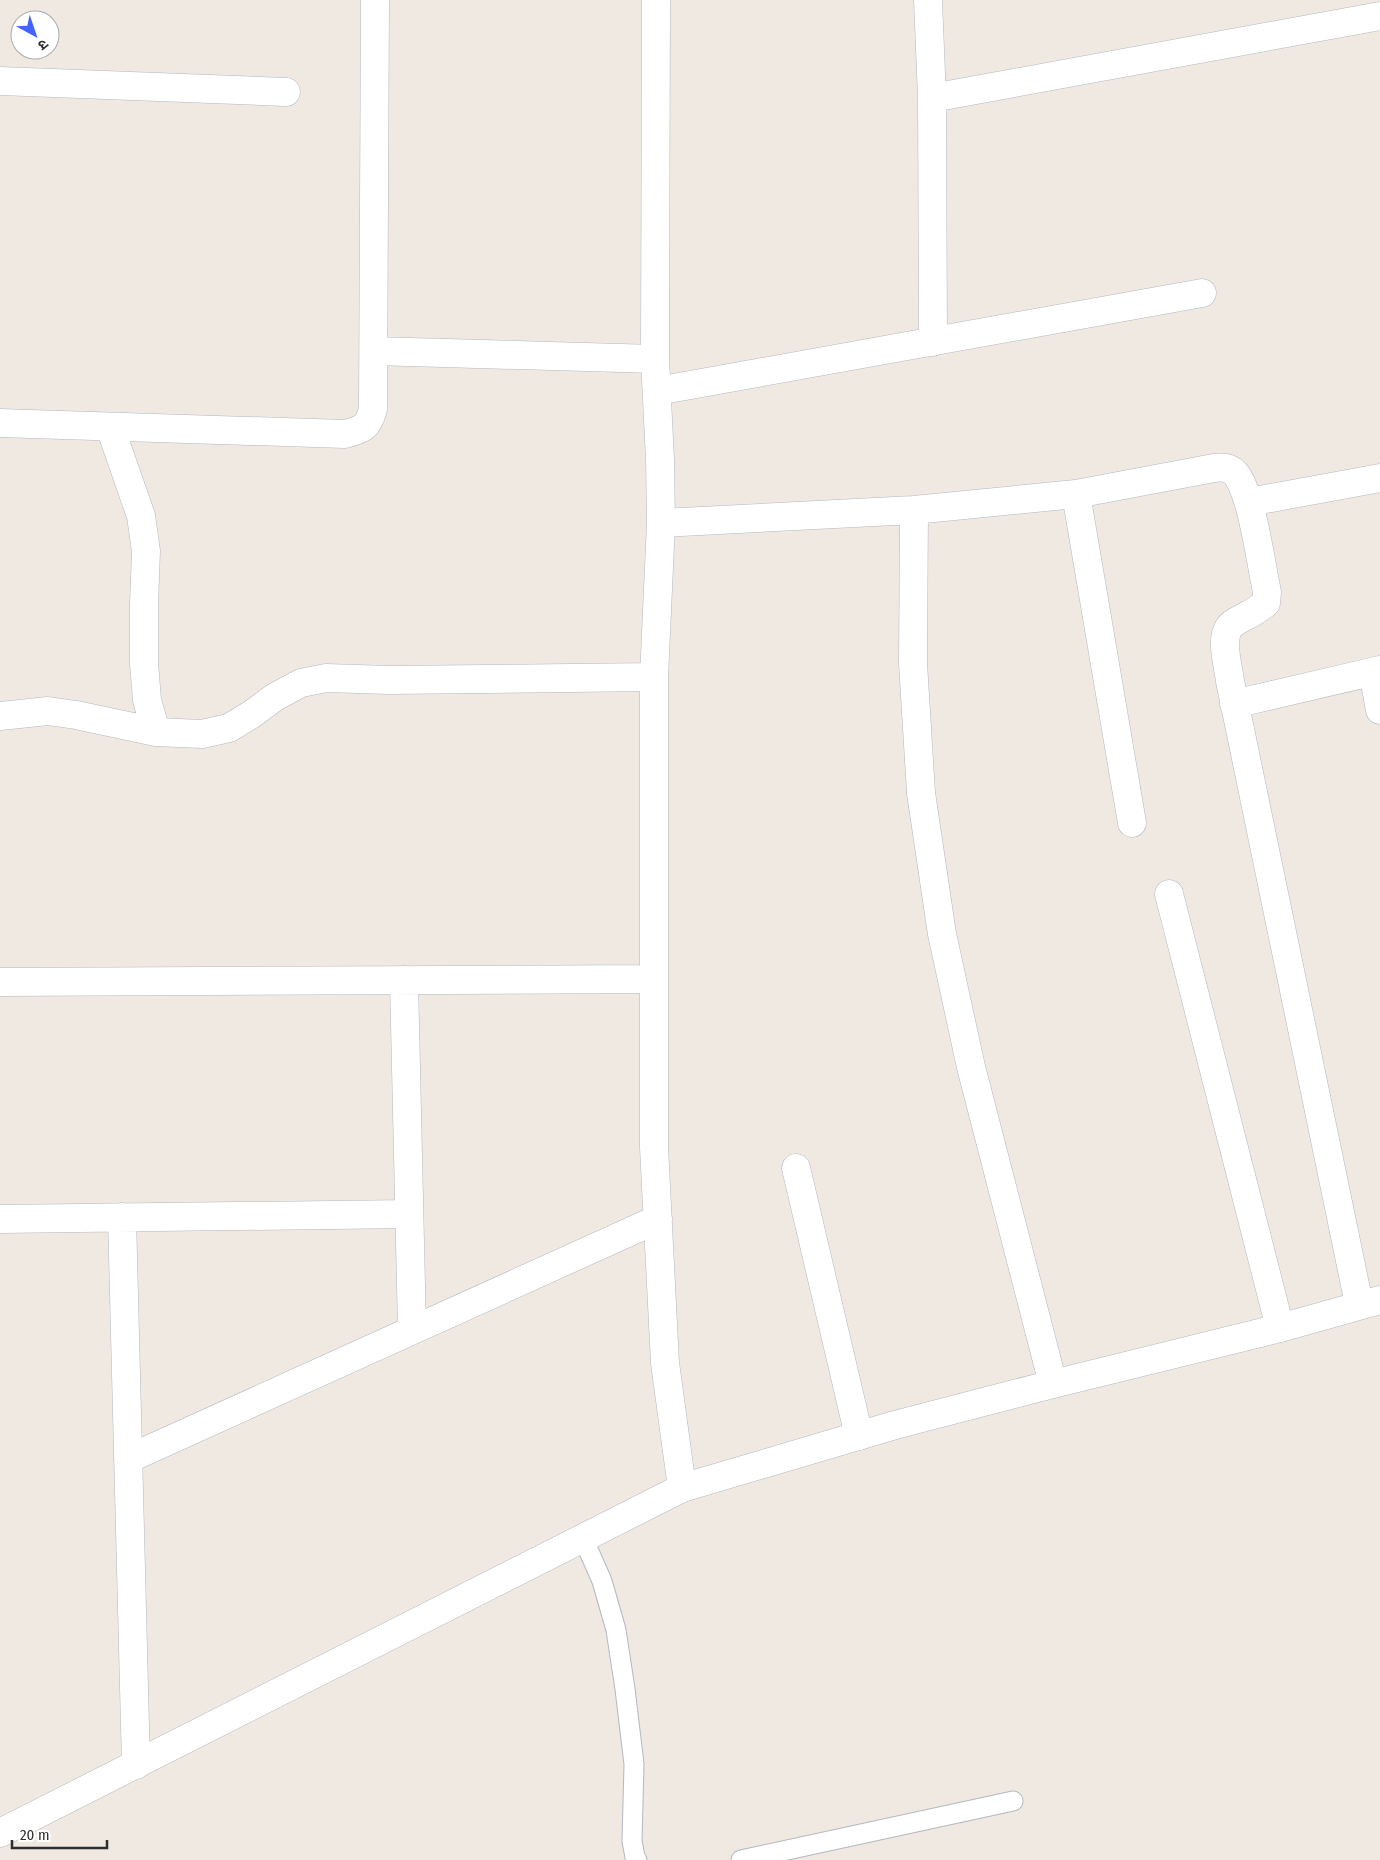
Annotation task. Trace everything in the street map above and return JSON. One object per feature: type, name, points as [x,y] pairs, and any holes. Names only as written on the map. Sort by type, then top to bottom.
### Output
[{"type":"street","points":[[0,423],[346,434],[359,430],[369,422],[373,409],[374,351],[376,0]]},
{"type":"street","points":[[656,0],[655,359],[658,391],[661,523],[654,677],[654,1147],[665,1363],[682,1488]]},
{"type":"street","points":[[928,0],[932,98],[933,342]]},
{"type":"street","points":[[932,98],[1380,16]]},
{"type":"street","points":[[0,80],[286,92]]},
{"type":"street","points":[[658,391],[1202,293]]},
{"type":"street","points":[[374,351],[655,359]]},
{"type":"street","points":[[110,426],[141,516],[145,542],[144,663],[147,700],[156,732]]},
{"type":"street","points":[[0,1833],[682,1488],[858,1436],[1053,1384],[1280,1328],[1370,1302],[1234,704],[1224,638],[1227,628],[1234,622],[1255,612],[1266,603],[1267,592],[1249,502],[1241,481],[1234,472],[1225,467],[1214,468],[1076,494],[914,510],[661,523]]},
{"type":"street","points":[[1249,502],[1380,478]]},
{"type":"street","points":[[1076,494],[1132,823]]},
{"type":"street","points":[[914,510],[914,663],[921,784],[942,934],[972,1067],[1053,1384]]},
{"type":"street","points":[[1234,704],[1376,671],[1380,710]]},
{"type":"street","points":[[0,716],[48,712],[76,715],[156,732],[202,734],[229,728],[252,714],[274,696],[301,682],[326,678],[389,680],[654,677]]},
{"type":"street","points":[[1169,894],[1280,1328]]},
{"type":"street","points":[[0,982],[654,979]]},
{"type":"street","points":[[404,980],[412,1330]]},
{"type":"street","points":[[796,1168],[858,1436]]},
{"type":"street","points":[[0,1219],[409,1214]]},
{"type":"street","points":[[122,1217],[136,1765]]},
{"type":"street","points":[[128,1459],[658,1219]]},
{"type":"lane","points":[[583,1538],[602,1581],[616,1630],[634,1764],[632,1840],[637,1860]]},
{"type":"lane","points":[[740,1860],[1013,1801]]}]
